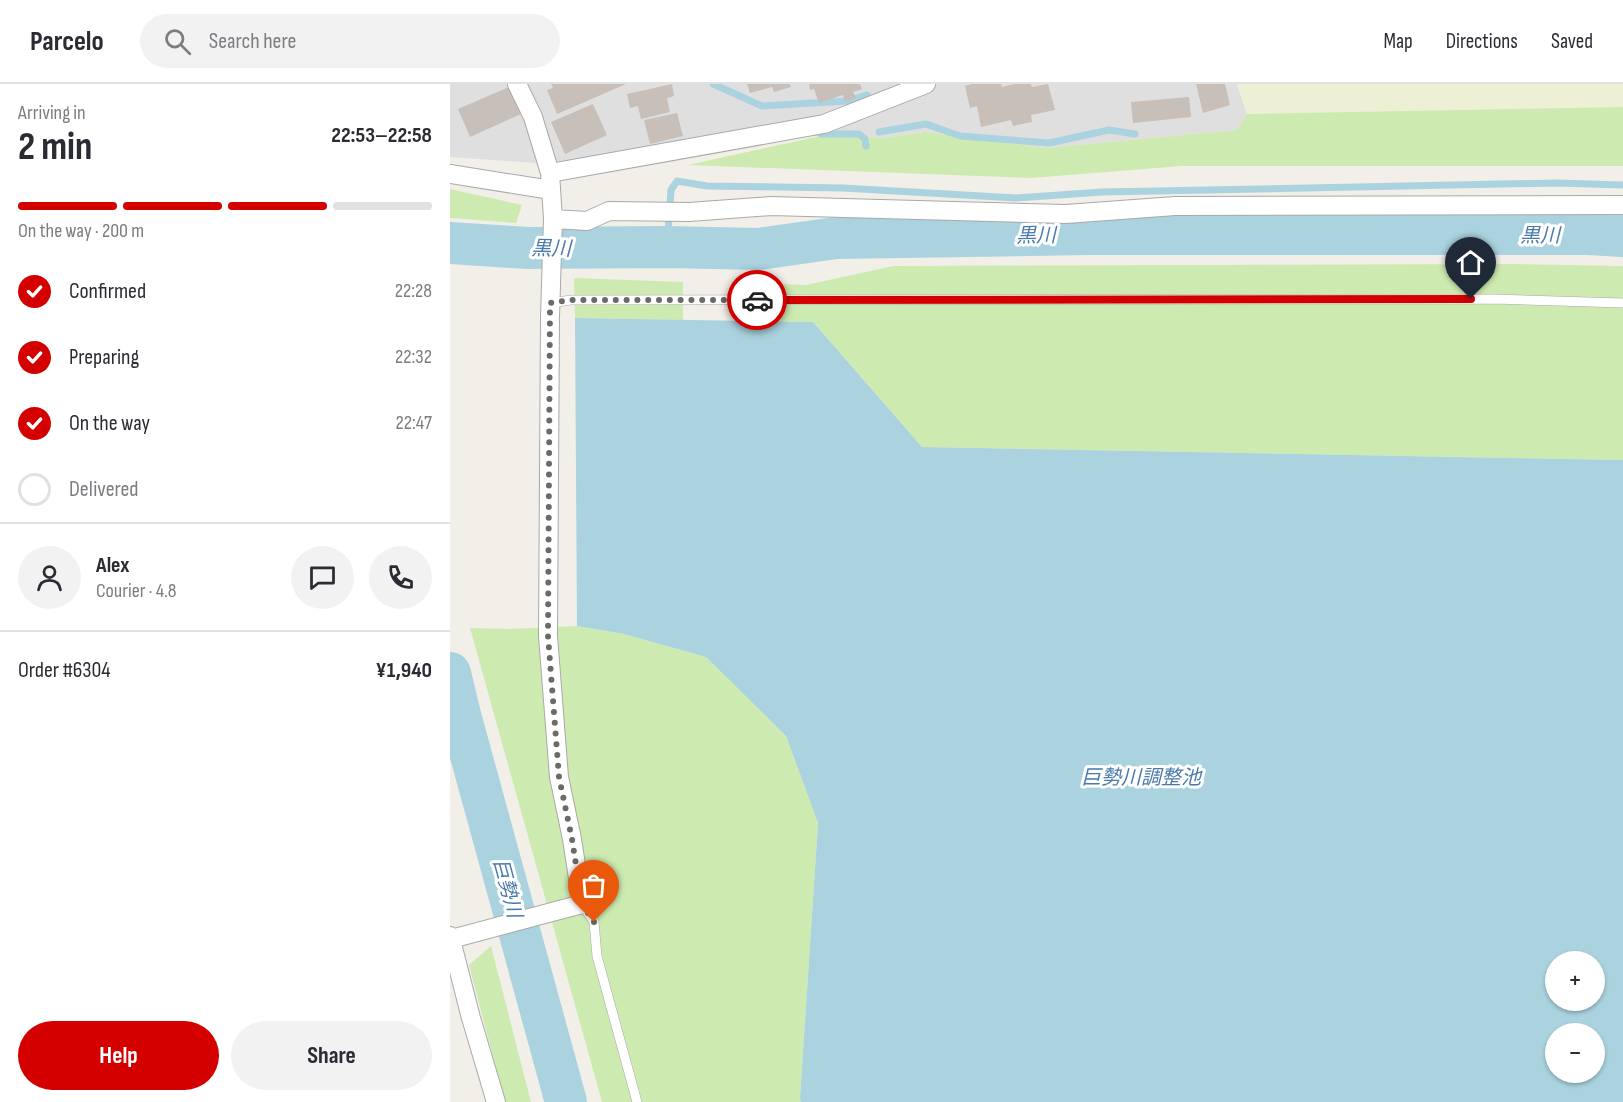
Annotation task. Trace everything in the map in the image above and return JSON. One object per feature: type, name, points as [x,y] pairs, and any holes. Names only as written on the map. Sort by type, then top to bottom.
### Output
[{"type":"street","points":[[496,1102],[450,938],[582,904],[559,777],[548,636],[550,303],[553,219],[551,182],[533,117],[517,84]]},
{"type":"street","points":[[450,174],[551,182],[824,124],[926,84]]},
{"type":"street","points":[[553,219],[587,221],[609,211],[689,212],[771,206],[1066,214],[1175,206],[1623,205]]},
{"type":"lane","points":[[550,303],[571,300],[1494,299],[1623,303]]},
{"type":"lane","points":[[582,904],[594,922],[597,956],[637,1102]]},
{"type":"shaded area","points":[[450,84],[1237,84],[1247,114],[1237,130],[1046,148],[925,132],[884,138],[746,134],[563,165],[450,157]]},
{"type":"green space","points":[[1237,84],[1623,84],[1623,107],[1247,114]]},
{"type":"green space","points":[[1623,107],[1623,166],[1182,166],[1031,178],[688,165],[820,136],[884,138],[925,132],[1046,148],[1237,130],[1247,114]]},
{"type":"green space","points":[[450,189],[522,205],[516,223],[450,218]]},
{"type":"green space","points":[[1514,264],[1623,266],[1623,460],[922,447],[813,322],[743,321],[746,283],[806,285],[893,266]]},
{"type":"green space","points":[[574,278],[683,282],[683,320],[575,318]]},
{"type":"green space","points":[[577,626],[624,634],[706,657],[786,736],[818,823],[801,1102],[602,1102],[470,628]]},
{"type":"green space","points":[[491,946],[531,1102],[505,1102],[469,965]]},
{"type":"water","name":"巨勢川調整池","points":[[575,318],[813,322],[922,447],[1623,460],[1623,1102],[801,1102],[818,823],[786,736],[706,657],[624,634],[577,626]]},
{"type":"building","points":[[551,84],[626,84],[557,114],[547,90],[553,88]]},
{"type":"building","points":[[672,84],[674,96],[667,98],[670,112],[641,119],[638,106],[630,108],[627,94]]},
{"type":"building","points":[[747,84],[790,84],[791,87],[774,92],[772,87],[750,93]]},
{"type":"building","points":[[809,84],[860,84],[862,89],[853,92],[856,98],[845,101],[843,95],[819,103],[814,89],[810,90]]},
{"type":"building","points":[[1001,84],[1002,87],[1031,84],[1032,87],[1048,84],[1055,110],[1031,115],[1032,122],[1013,126],[1011,120],[981,127],[977,106],[970,108],[965,86]]},
{"type":"building","points":[[1196,84],[1225,84],[1230,105],[1203,113]]},
{"type":"building","points":[[509,87],[521,114],[470,137],[458,109]]},
{"type":"building","points":[[1189,97],[1191,117],[1133,123],[1131,102]]},
{"type":"building","points":[[593,104],[607,135],[565,154],[551,122]]},
{"type":"building","points":[[677,113],[683,136],[650,144],[644,120]]},
{"type":"waterway","points":[[713,84],[762,106],[847,101],[867,95]]},
{"type":"waterway","points":[[879,132],[926,124],[960,136],[1049,143],[1109,130],[1135,134]]},
{"type":"waterway","points":[[821,134],[859,134],[865,139],[866,146]]},
{"type":"waterway","points":[[667,247],[671,190],[677,181],[707,186],[843,188],[1016,198],[1102,192],[1557,183],[1623,185]]},
{"type":"waterway","name":"黒川","points":[[450,243],[528,248],[758,249],[836,238],[1090,234],[1588,234],[1623,236]]},
{"type":"waterway","name":"巨勢川","points":[[450,673],[566,1102]]},
{"type":"way so far","points":[[594,922],[582,904],[559,777],[548,636],[550,303],[571,300],[757,300]]},
{"type":"route","points":[[757,300],[1471,299]]}]
